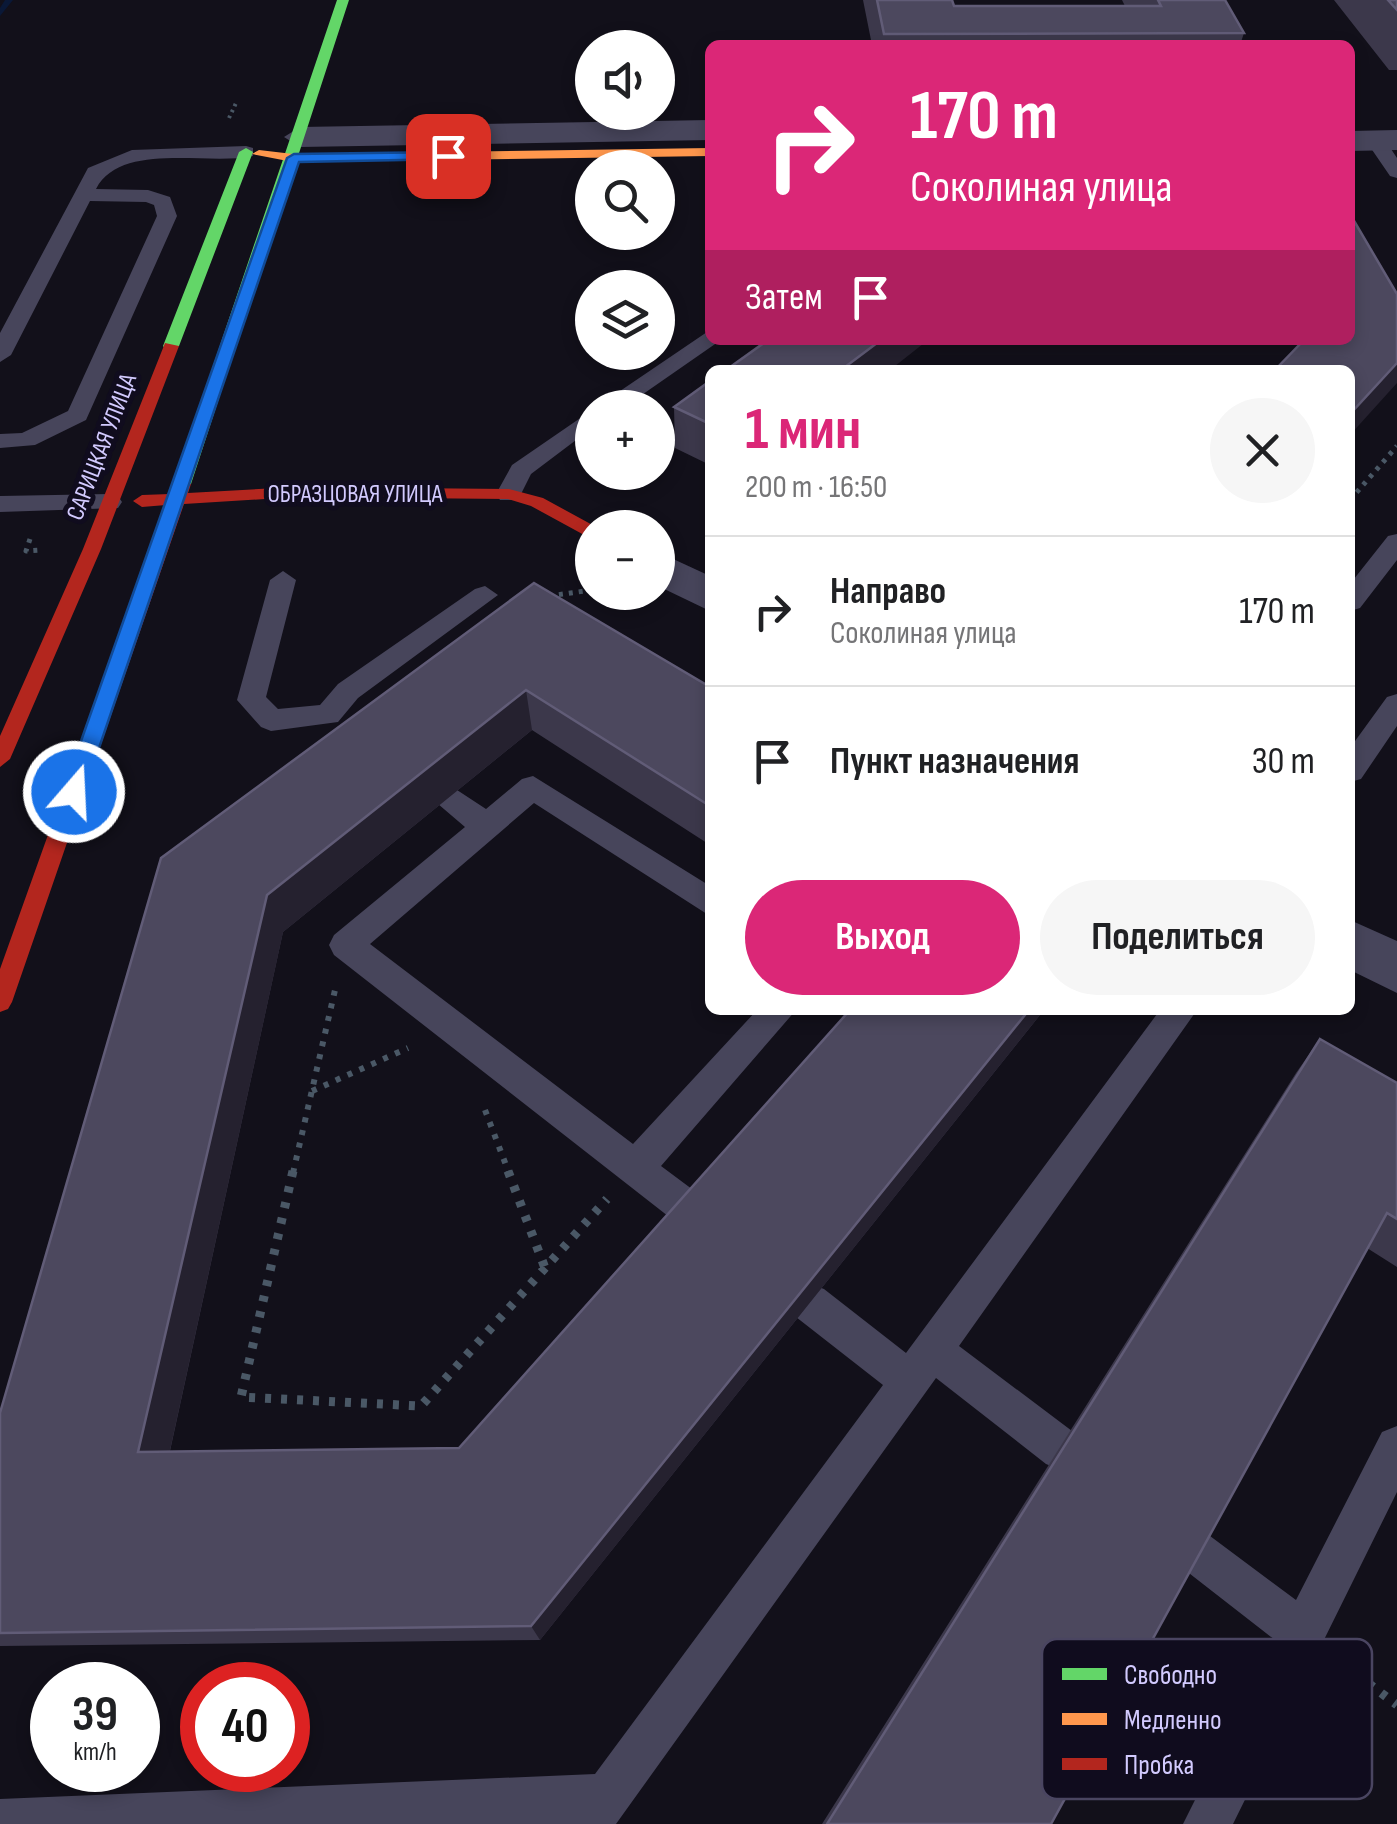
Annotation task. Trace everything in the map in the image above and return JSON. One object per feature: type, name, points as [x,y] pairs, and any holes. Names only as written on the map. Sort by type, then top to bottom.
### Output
[{"type":"street","points":[[0,1002],[177,500],[297,147],[342,0]]},
{"type":"street","points":[[246,152],[705,130]]},
{"type":"street","points":[[297,147],[705,152]]},
{"type":"street","name":"САРИЦКАЯ УЛИЦА","points":[[0,759],[109,502],[246,152]]},
{"type":"street","name":"ОБРАЗЦОВАЯ УЛИЦА","points":[[109,502],[296,492],[509,494],[537,502],[575,523]]},
{"type":"street","points":[[675,576],[705,593]]},
{"type":"street","points":[[1355,946],[1397,968]]},
{"type":"lane","points":[[1372,130],[1397,172]]},
{"type":"lane","points":[[0,355],[94,172],[132,156],[246,152]]},
{"type":"lane","points":[[0,441],[26,440],[78,415],[167,216],[163,201],[148,196],[82,196]]},
{"type":"lane","points":[[633,390],[705,340]]},
{"type":"lane","points":[[509,494],[522,470],[575,430]]},
{"type":"lane","points":[[0,504],[109,502]]},
{"type":"lane","points":[[1355,596],[1397,542]]},
{"type":"lane","points":[[283,580],[252,700],[271,720],[328,715],[359,736]]},
{"type":"lane","points":[[328,715],[348,690],[475,602]]},
{"type":"lane","points":[[1355,761],[1397,704]]},
{"type":"lane","points":[[695,1214],[346,945],[533,787],[705,900]]},
{"type":"lane","points":[[446,798],[486,826]]},
{"type":"lane","points":[[635,1168],[775,1015]]},
{"type":"lane","points":[[0,1823],[597,1811],[1176,1015]]},
{"type":"lane","points":[[810,1303],[1062,1449]]},
{"type":"lane","points":[[1300,1639],[1397,1447]]},
{"type":"lane","points":[[1190,1548],[1302,1634]]},
{"type":"lane","points":[[1207,1824],[1220,1799]]},
{"type":"path","points":[[1355,494],[1397,446]]},
{"type":"path","points":[[475,602],[575,592]]},
{"type":"path","points":[[346,945],[240,1398],[421,1406],[635,1168]]},
{"type":"path","points":[[312,1091],[453,1028],[545,1268]]},
{"type":"path","points":[[1302,1634],[1309,1639]]},
{"type":"path","points":[[1372,1686],[1397,1705]]},
{"type":"building","points":[[877,0],[952,0],[954,6],[1161,6],[1158,0],[1225,0],[1244,33],[884,34]]},
{"type":"building","points":[[1355,223],[1397,294],[1397,363],[1355,409],[1355,365],[1280,365],[1299,345],[1355,345]]},
{"type":"building","points":[[761,345],[874,345],[848,365],[733,365]]},
{"type":"building","points":[[705,385],[705,422],[675,406]]},
{"type":"building","points":[[534,583],[705,684],[705,803],[526,690],[267,895],[138,1452],[459,1448],[846,1015],[1025,1015],[531,1626],[0,1633],[0,1413],[161,858]]},
{"type":"building","points":[[1320,1039],[1397,1083],[1397,1219],[1387,1213],[1153,1639],[1042,1639],[1042,1799],[1065,1799],[1051,1824],[827,1824]]},
{"type":"waterway","points":[[0,14],[9,0]]},
{"type":"traffic: fast","points":[[182,484],[343,0]]},
{"type":"traffic: fast","points":[[171,346],[246,152]]},
{"type":"traffic: slow","points":[[259,154],[293,158],[705,152]]},
{"type":"traffic: jam","points":[[0,759],[92,549],[171,346]]},
{"type":"traffic: jam","points":[[0,1002],[182,484]]},
{"type":"traffic: jam","points":[[142,501],[296,492],[509,494],[537,502],[575,523]]},
{"type":"route","points":[[74,792],[294,158],[448,156]]}]
